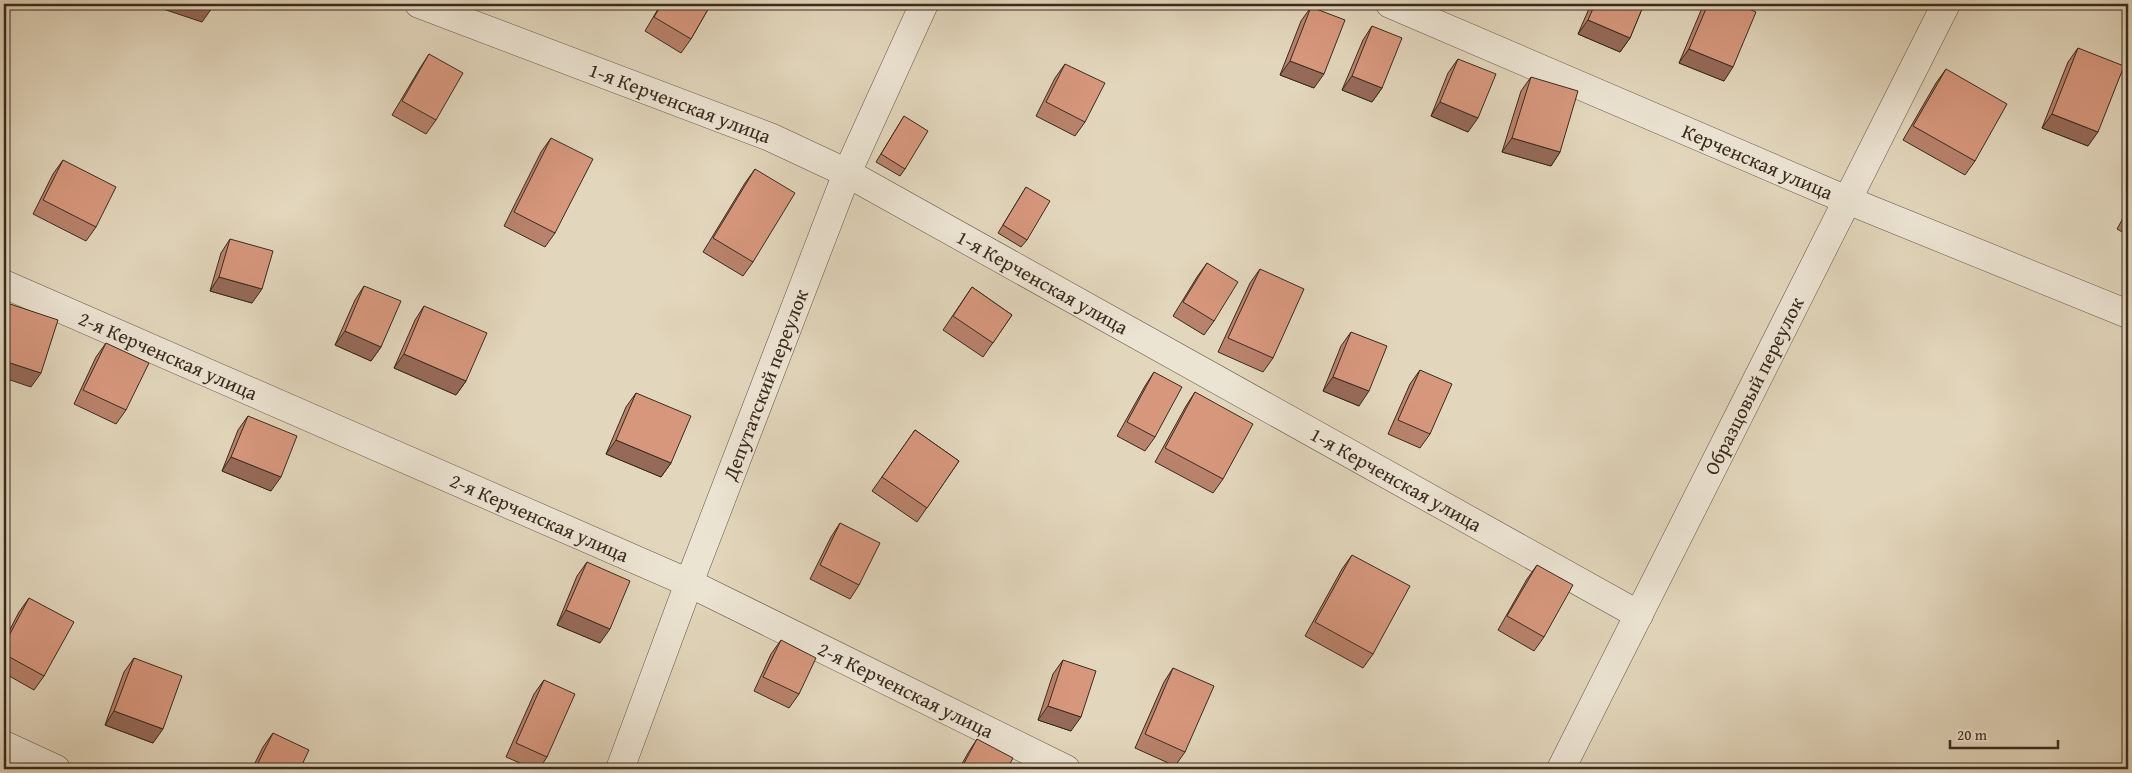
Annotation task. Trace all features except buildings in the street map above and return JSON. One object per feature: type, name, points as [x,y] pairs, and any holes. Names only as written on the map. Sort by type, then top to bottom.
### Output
[{"type":"street","name":"1-я Керченская улица","points":[[419,4],[770,137],[847,173],[1639,615]]},
{"type":"street","name":"Депутатский переулок","points":[[620,769],[689,582],[847,173],[924,4]]},
{"type":"street","name":"Керченская улица","points":[[1390,4],[1847,200],[2128,314]]},
{"type":"street","name":"Образцовый переулок","points":[[1561,769],[1946,4]]},
{"type":"street","name":"2-я Керченская улица","points":[[4,284],[689,582],[1066,769]]},
{"type":"street","points":[[4,745],[56,769]]}]
